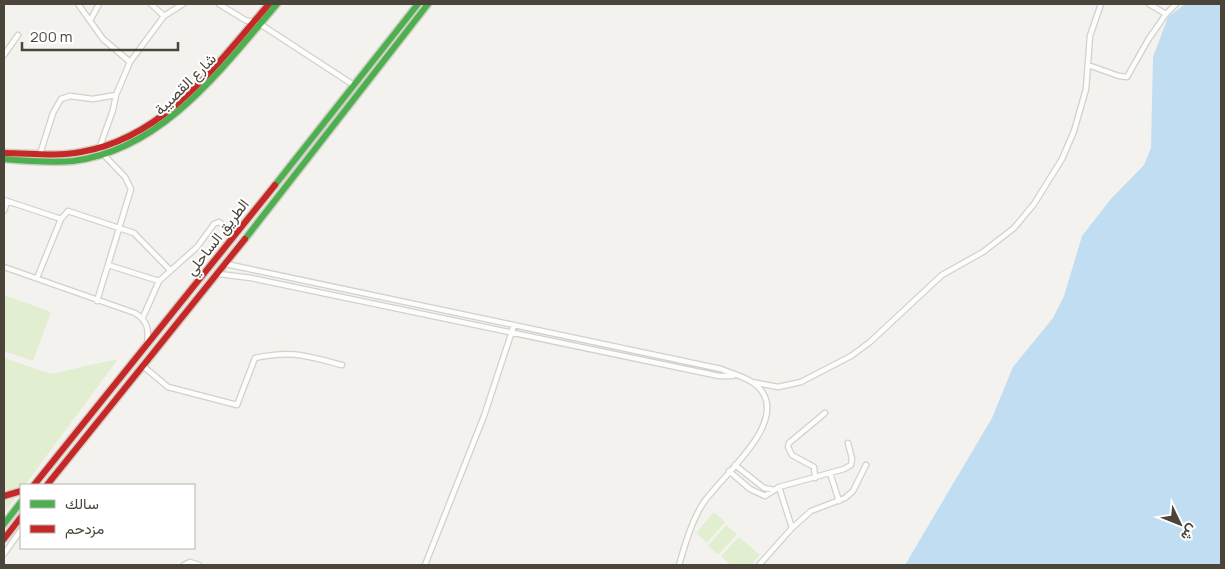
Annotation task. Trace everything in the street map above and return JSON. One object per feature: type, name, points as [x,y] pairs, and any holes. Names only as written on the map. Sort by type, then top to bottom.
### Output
[{"type":"main road","points":[[257,22],[269,4]]},
{"type":"main road","points":[[4,160],[73,161],[101,152],[139,133],[177,105],[257,22],[277,4]]},
{"type":"main road","name":"الطريق الساحلي","points":[[35,483],[146,348],[352,84],[418,4]]},
{"type":"main road","name":"الطريق الساحلي","points":[[48,484],[226,264],[428,4]]},
{"type":"main road","points":[[4,152],[40,154],[101,152]]},
{"type":"main road","points":[[4,496],[20,491]]},
{"type":"main road","points":[[4,524],[20,503]]},
{"type":"main road","points":[[4,538],[20,518]]},
{"type":"street","points":[[78,4],[103,39],[130,62]]},
{"type":"street","points":[[90,19],[99,4]]},
{"type":"street","points":[[151,4],[164,16]]},
{"type":"street","points":[[97,301],[131,194],[130,183],[101,152],[116,94],[130,62],[164,16],[183,4]]},
{"type":"street","points":[[219,4],[226,6],[248,21],[257,22],[352,84]]},
{"type":"street","points":[[226,264],[721,369],[752,382],[778,387],[801,382],[851,356],[876,337],[942,275],[983,252],[1014,228],[1034,204],[1062,159],[1082,109],[1090,36],[1101,4]]},
{"type":"street","points":[[1149,4],[1166,14]]},
{"type":"street","points":[[1088,65],[1127,77],[1166,14],[1176,4]]},
{"type":"street","points":[[4,55],[18,35]]},
{"type":"street","points":[[40,154],[53,113],[61,98],[70,96],[93,99],[116,94]]},
{"type":"street","points":[[4,210],[6,201],[61,220]]},
{"type":"street","points":[[37,278],[61,220],[65,213],[69,212],[138,236],[170,270]]},
{"type":"street","points":[[143,318],[159,281],[197,247],[216,222],[223,224],[235,234]]},
{"type":"street","points":[[108,265],[159,281]]},
{"type":"street","points":[[4,267],[97,301],[136,313],[143,318],[149,332],[146,348]]},
{"type":"street","points":[[218,274],[251,278],[719,376],[737,376]]},
{"type":"street","points":[[425,565],[484,416],[514,325]]},
{"type":"street","points":[[564,343],[566,336]]},
{"type":"street","points":[[143,366],[168,387],[237,405],[255,358],[276,353],[296,353],[342,365]]},
{"type":"street","points":[[686,369],[687,362]]},
{"type":"street","points":[[679,565],[698,513],[729,471],[754,443],[765,420],[767,402],[764,395],[752,382]]},
{"type":"street","points":[[815,478],[814,467],[792,455],[788,447],[789,443],[825,413]]},
{"type":"street","points":[[729,471],[761,495],[770,494],[780,487],[815,478],[851,465],[852,459],[848,443]]},
{"type":"street","points":[[735,465],[764,488],[774,490]]},
{"type":"street","points":[[760,565],[792,528],[811,511],[839,501],[853,491],[866,465]]},
{"type":"street","points":[[830,473],[839,501]]},
{"type":"street","points":[[780,487],[792,528]]},
{"type":"street","points":[[4,554],[20,531]]},
{"type":"street","points":[[184,565],[190,562],[199,565]]},
{"type":"green space","points":[[4,295],[51,312],[33,361],[4,351]]},
{"type":"green space","points":[[4,358],[51,374],[118,359],[26,484],[20,484],[20,491],[4,514]]},
{"type":"green space","points":[[714,512],[725,522],[707,543],[696,533]]},
{"type":"green space","points":[[726,525],[737,534],[718,555],[708,546]]},
{"type":"green space","points":[[739,537],[760,555],[751,565],[731,565],[721,556]]},
{"type":"water","points":[[1185,4],[1221,4],[1221,565],[905,565],[992,418],[1013,367],[1053,318],[1064,296],[1082,236],[1110,200],[1144,165],[1151,148],[1153,57],[1168,17]]},
{"type":"traffic: fast","points":[[4,159],[47,162],[73,161],[105,154],[135,141],[163,123],[212,79],[277,4]]},
{"type":"traffic: fast","points":[[275,185],[418,4]]},
{"type":"traffic: fast","points":[[245,239],[428,4]]},
{"type":"traffic: fast","points":[[4,524],[20,503]]},
{"type":"traffic: jam","points":[[4,153],[52,155],[81,152],[111,144],[138,131],[163,115],[209,74],[269,4]]},
{"type":"traffic: jam","points":[[35,484],[275,185]]},
{"type":"traffic: jam","points":[[48,484],[245,239]]},
{"type":"traffic: jam","points":[[4,496],[20,491]]},
{"type":"traffic: jam","points":[[4,539],[20,518]]}]
